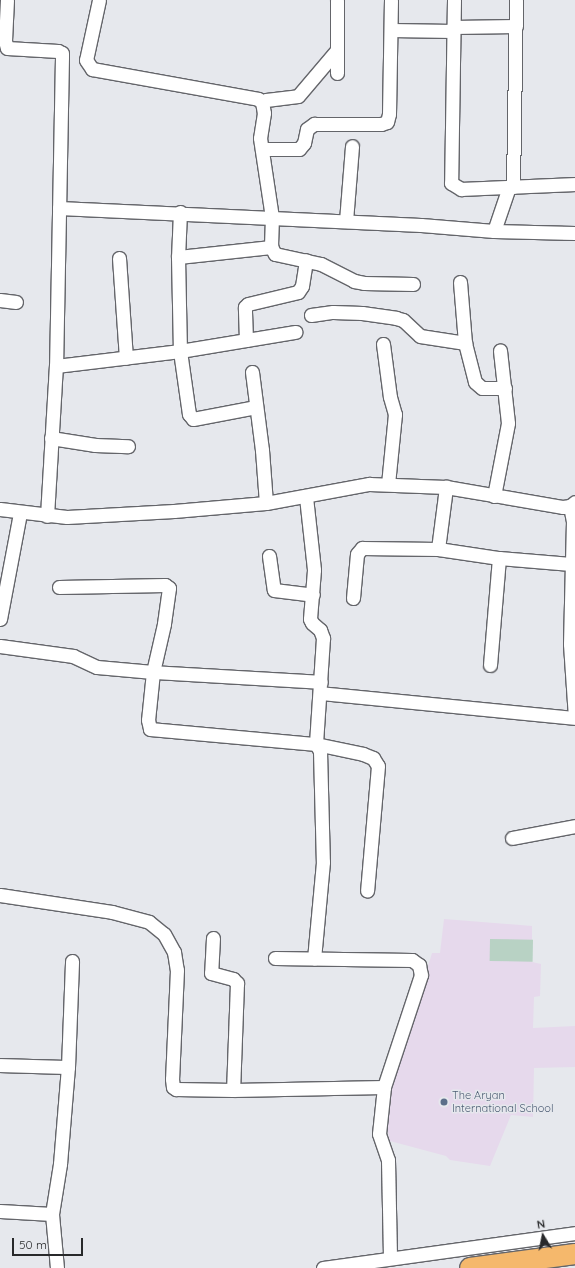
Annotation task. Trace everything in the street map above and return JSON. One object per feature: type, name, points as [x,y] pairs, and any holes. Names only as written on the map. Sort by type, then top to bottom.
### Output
[{"type":"highway","points":[[470,1268],[575,1254]]},
{"type":"street","points":[[7,0],[6,48],[58,51],[62,53],[56,366],[47,516]]},
{"type":"street","points":[[99,0],[86,60],[92,69],[258,99],[262,102],[264,113],[260,138],[272,217],[272,252],[277,255],[320,264],[354,281],[364,283],[413,284]]},
{"type":"street","points":[[337,0],[337,73]]},
{"type":"street","points":[[262,149],[299,149],[304,143],[307,129],[314,124],[387,122],[389,114],[391,0]]},
{"type":"street","points":[[454,0],[451,183],[461,189],[575,184]]},
{"type":"street","points":[[494,231],[511,187],[516,0]]},
{"type":"street","points":[[391,30],[516,26]]},
{"type":"street","points":[[262,102],[266,100],[298,96],[337,50]]},
{"type":"street","points":[[346,221],[352,146]]},
{"type":"street","points":[[59,208],[180,212],[494,231],[575,233]]},
{"type":"street","points":[[180,212],[178,257],[180,351],[191,417],[193,419],[256,407]]},
{"type":"street","points":[[178,257],[271,247]]},
{"type":"street","points":[[119,258],[126,358]]},
{"type":"street","points":[[246,340],[245,307],[248,304],[298,292],[302,286],[306,260]]},
{"type":"street","points":[[460,282],[465,342],[478,386],[482,388],[505,388]]},
{"type":"street","points":[[0,300],[16,302]]},
{"type":"street","points":[[311,315],[332,312],[362,312],[403,320],[420,336],[465,342]]},
{"type":"street","points":[[56,366],[180,351],[295,332]]},
{"type":"street","points":[[383,344],[390,397],[395,414],[388,484]]},
{"type":"street","points":[[494,496],[508,431],[508,414],[500,350]]},
{"type":"street","points":[[252,372],[262,450],[266,503]]},
{"type":"street","points":[[52,438],[95,445],[128,446]]},
{"type":"street","points":[[0,509],[47,516],[67,517],[174,511],[266,503],[306,497],[355,486],[388,484],[446,488],[563,507],[572,504],[572,611],[575,718],[320,687],[97,667],[73,656],[0,646]]},
{"type":"street","points":[[438,549],[446,488]]},
{"type":"street","points":[[306,497],[314,570],[310,619],[312,623],[320,630],[323,638],[316,744],[320,752],[323,862],[314,959]]},
{"type":"street","points":[[0,620],[5,561],[20,512]]},
{"type":"street","points":[[353,598],[357,554],[359,550],[368,547],[438,549],[572,569]]},
{"type":"street","points":[[269,556],[274,590],[313,595]]},
{"type":"street","points":[[490,665],[500,558]]},
{"type":"street","points":[[59,587],[167,586],[169,591],[164,624],[153,672],[148,720],[150,729],[316,744],[363,754],[373,758],[378,766],[367,892]]},
{"type":"street","points":[[512,838],[575,826]]},
{"type":"street","points":[[0,896],[112,912],[149,922],[164,934],[174,952],[177,970],[172,1084],[176,1089],[233,1090],[384,1087]]},
{"type":"street","points":[[213,938],[211,973],[233,979],[237,983],[233,1090]]},
{"type":"street","points":[[275,958],[412,960],[419,966],[421,975],[384,1087],[379,1134],[388,1160],[390,1258]]},
{"type":"street","points":[[57,1268],[52,1214],[60,1164],[68,1067],[72,961]]},
{"type":"street","points":[[0,1065],[68,1067]]},
{"type":"street","points":[[0,1211],[52,1214]]},
{"type":"street","points":[[323,1268],[575,1233]]},
{"type":"shaded area","points":[[444,919],[532,926],[532,962],[541,964],[540,996],[534,997],[533,1028],[575,1026],[575,1067],[534,1068],[533,1117],[511,1115],[490,1166],[450,1160],[446,1156],[390,1141],[385,1119],[386,1107],[432,953],[440,953]]},
{"type":"green space","points":[[490,939],[533,940],[533,962],[490,961]]},
{"type":"place","name":"The Aryan International School","points":[[444,1102]]}]
